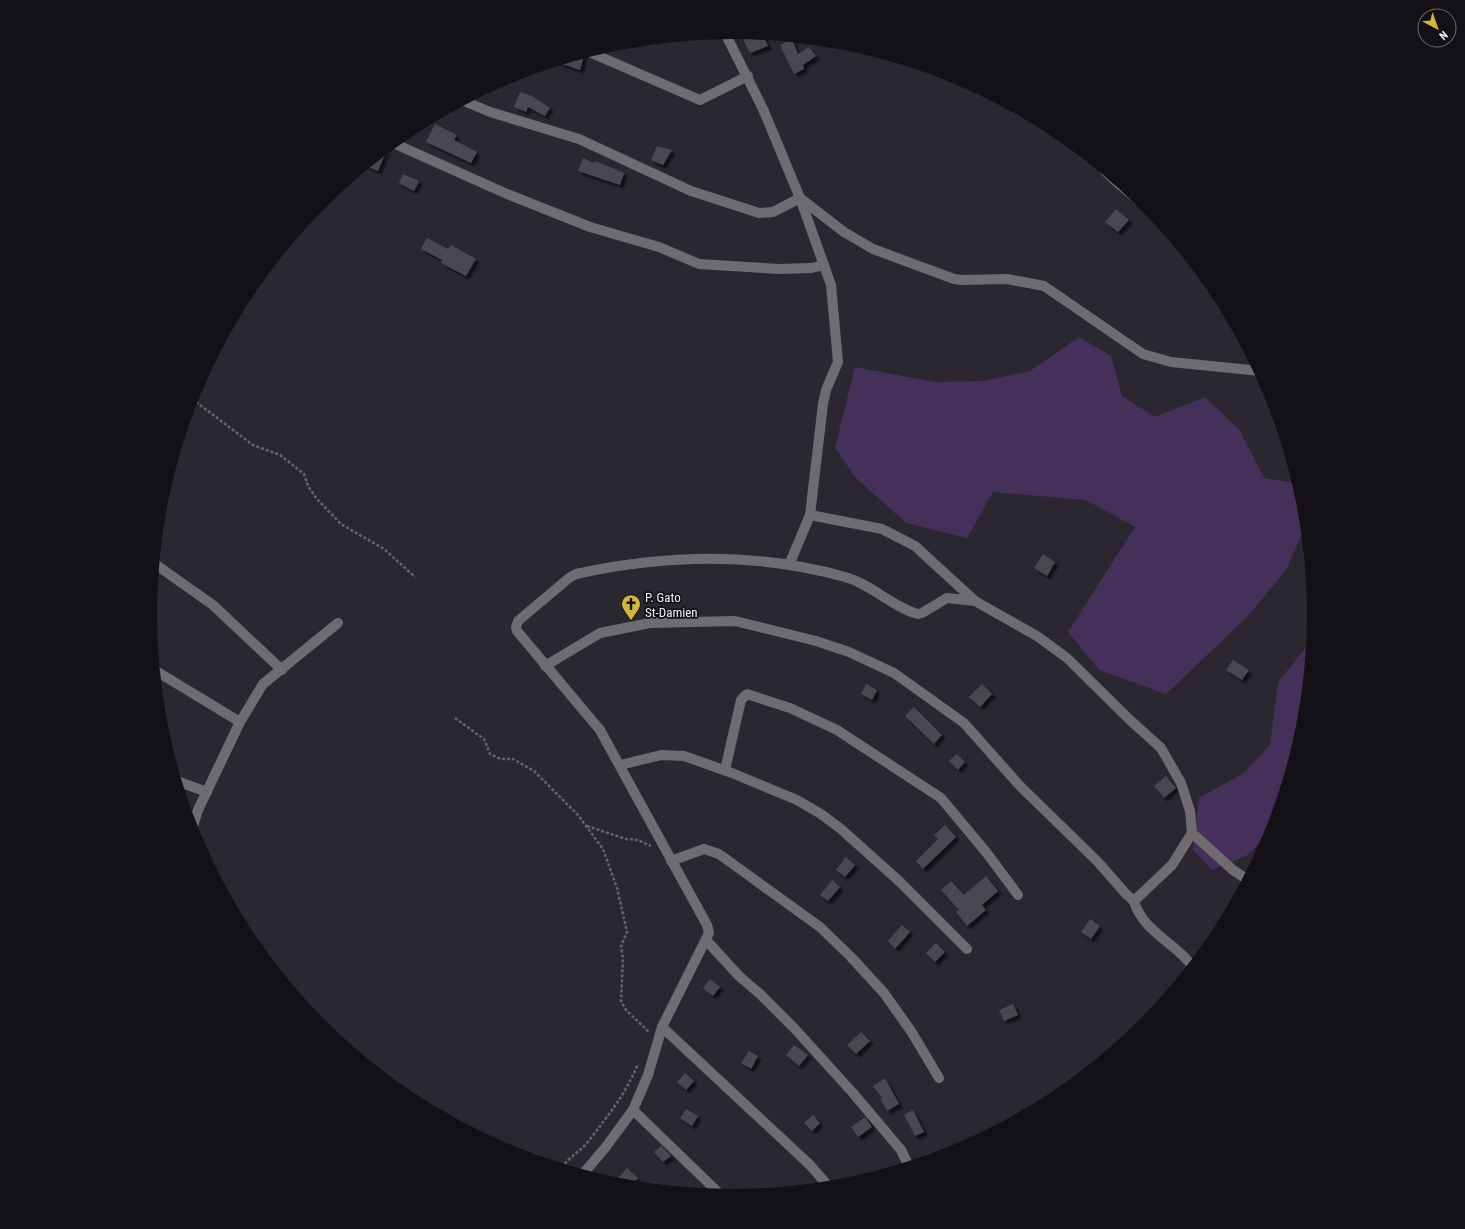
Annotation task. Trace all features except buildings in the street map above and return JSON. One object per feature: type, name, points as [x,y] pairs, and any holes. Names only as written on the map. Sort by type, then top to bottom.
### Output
[{"type":"street","points":[[728,39],[748,76],[800,198],[832,292],[838,362],[826,390],[823,404],[810,515],[789,565]]},
{"type":"street","points":[[597,56],[700,100],[748,76]]},
{"type":"street","points":[[470,103],[490,112],[579,139],[691,191],[759,214],[773,212],[800,198]]},
{"type":"street","points":[[399,146],[507,194],[590,227],[659,247],[699,264],[780,270],[811,268],[824,265]]},
{"type":"street","points":[[800,198],[844,232],[873,249],[901,261],[961,280],[1007,278],[1044,286],[1143,354],[1171,362],[1254,370]]},
{"type":"street","points":[[810,515],[882,529],[919,550],[975,600],[1037,636],[1067,658],[1130,720],[1161,748],[1181,783],[1190,811],[1192,833],[1172,865],[1134,901]]},
{"type":"street","points":[[585,1170],[605,1148],[632,1110],[648,1075],[662,1027],[709,933],[707,925],[600,730],[517,632],[516,627],[518,621],[569,578],[576,574],[671,559],[714,559],[789,565],[845,577],[918,614],[946,598],[975,600]]},
{"type":"street","points":[[159,567],[213,605],[282,670]]},
{"type":"street","points":[[545,666],[600,633],[650,623],[735,621],[816,641],[850,652],[894,673],[961,720],[1020,786],[1098,862],[1134,901],[1141,917],[1187,958],[1190,963]]},
{"type":"street","points":[[195,819],[240,722],[263,684],[338,623]]},
{"type":"street","points":[[160,674],[240,722]]},
{"type":"street","points":[[725,770],[741,700],[744,696],[747,694],[790,708],[837,730],[945,801],[986,852],[1018,896]]},
{"type":"street","points":[[620,765],[661,754],[684,756],[725,770],[797,800],[831,821],[899,881],[967,949]]},
{"type":"street","points":[[183,782],[207,792]]},
{"type":"street","points":[[1192,833],[1233,870],[1244,878]]},
{"type":"street","points":[[669,857],[704,849],[719,854],[820,927],[884,993],[911,1031],[939,1078]]},
{"type":"street","points":[[706,940],[739,976],[760,994],[795,1029],[853,1093],[901,1150],[907,1162]]},
{"type":"street","points":[[662,1027],[810,1165],[824,1182]]},
{"type":"street","points":[[632,1110],[715,1190]]},
{"type":"path","points":[[198,403],[253,445],[280,455],[304,474],[308,486],[316,498],[341,524],[384,549],[415,578]]},
{"type":"path","points":[[455,718],[484,739],[490,754],[501,759],[513,759],[534,771],[578,815],[603,849],[617,888],[627,932],[621,946],[621,1001],[626,1010],[646,1027],[650,1037]]},
{"type":"path","points":[[586,826],[626,839],[638,840],[669,857]]},
{"type":"path","points":[[564,1164],[587,1144],[616,1108],[640,1060]]},
{"type":"shaded area","points":[[1079,337],[1111,356],[1122,396],[1155,417],[1205,397],[1239,429],[1264,478],[1292,482],[1302,534],[1286,570],[1248,616],[1166,694],[1099,670],[1068,632],[1135,527],[1086,500],[993,492],[967,538],[906,523],[856,478],[835,448],[855,367],[935,382],[983,381],[1030,371]]},
{"type":"shaded area","points":[[1307,646],[1303,690],[1297,727],[1277,799],[1264,835],[1261,842],[1246,856],[1212,870],[1193,850],[1199,798],[1244,773],[1270,745],[1278,682]]},
{"type":"place","name":"P. Gato St-Damien","points":[[631,621]]}]
